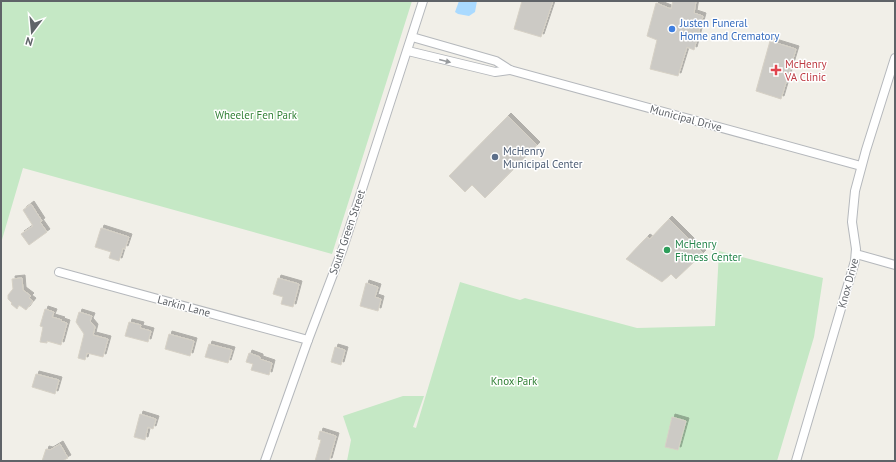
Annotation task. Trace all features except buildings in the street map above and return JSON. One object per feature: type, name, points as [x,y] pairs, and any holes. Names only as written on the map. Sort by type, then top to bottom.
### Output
[{"type":"street","name":"South Green Street","points":[[265,461],[308,340],[343,248],[423,1]]},
{"type":"street","name":"Municipal Drive","points":[[412,37],[496,62],[510,70],[861,166]]},
{"type":"street","name":"Municipal Drive","points":[[408,51],[494,72],[510,70]]},
{"type":"street","name":"Knox Drive","points":[[796,461],[855,261],[856,254],[852,222],[854,192],[895,58]]},
{"type":"street","points":[[856,254],[895,264]]},
{"type":"street","name":"Larkin Lane","points":[[59,272],[308,340]]},
{"type":"green space","name":"Wheeler Fen Park","points":[[1,1],[412,1],[332,254],[23,168],[1,243]]},
{"type":"green space","name":"Knox Park","points":[[719,251],[823,278],[814,337],[777,461],[347,461],[351,440],[343,416],[403,396],[424,396],[413,427],[416,428],[460,282],[520,300],[525,298],[637,328],[715,326]]},
{"type":"water","points":[[459,1],[477,1],[475,12],[469,16],[455,12]]},
{"type":"place","name":"Justen Funeral Home and Crematory","points":[[672,29]]},
{"type":"place","name":"McHenry VA Clinic","points":[[776,70]]},
{"type":"place","name":"McHenry Municipal Center","points":[[495,157]]},
{"type":"place","name":"McHenry Fitness Center","points":[[667,250]]}]
